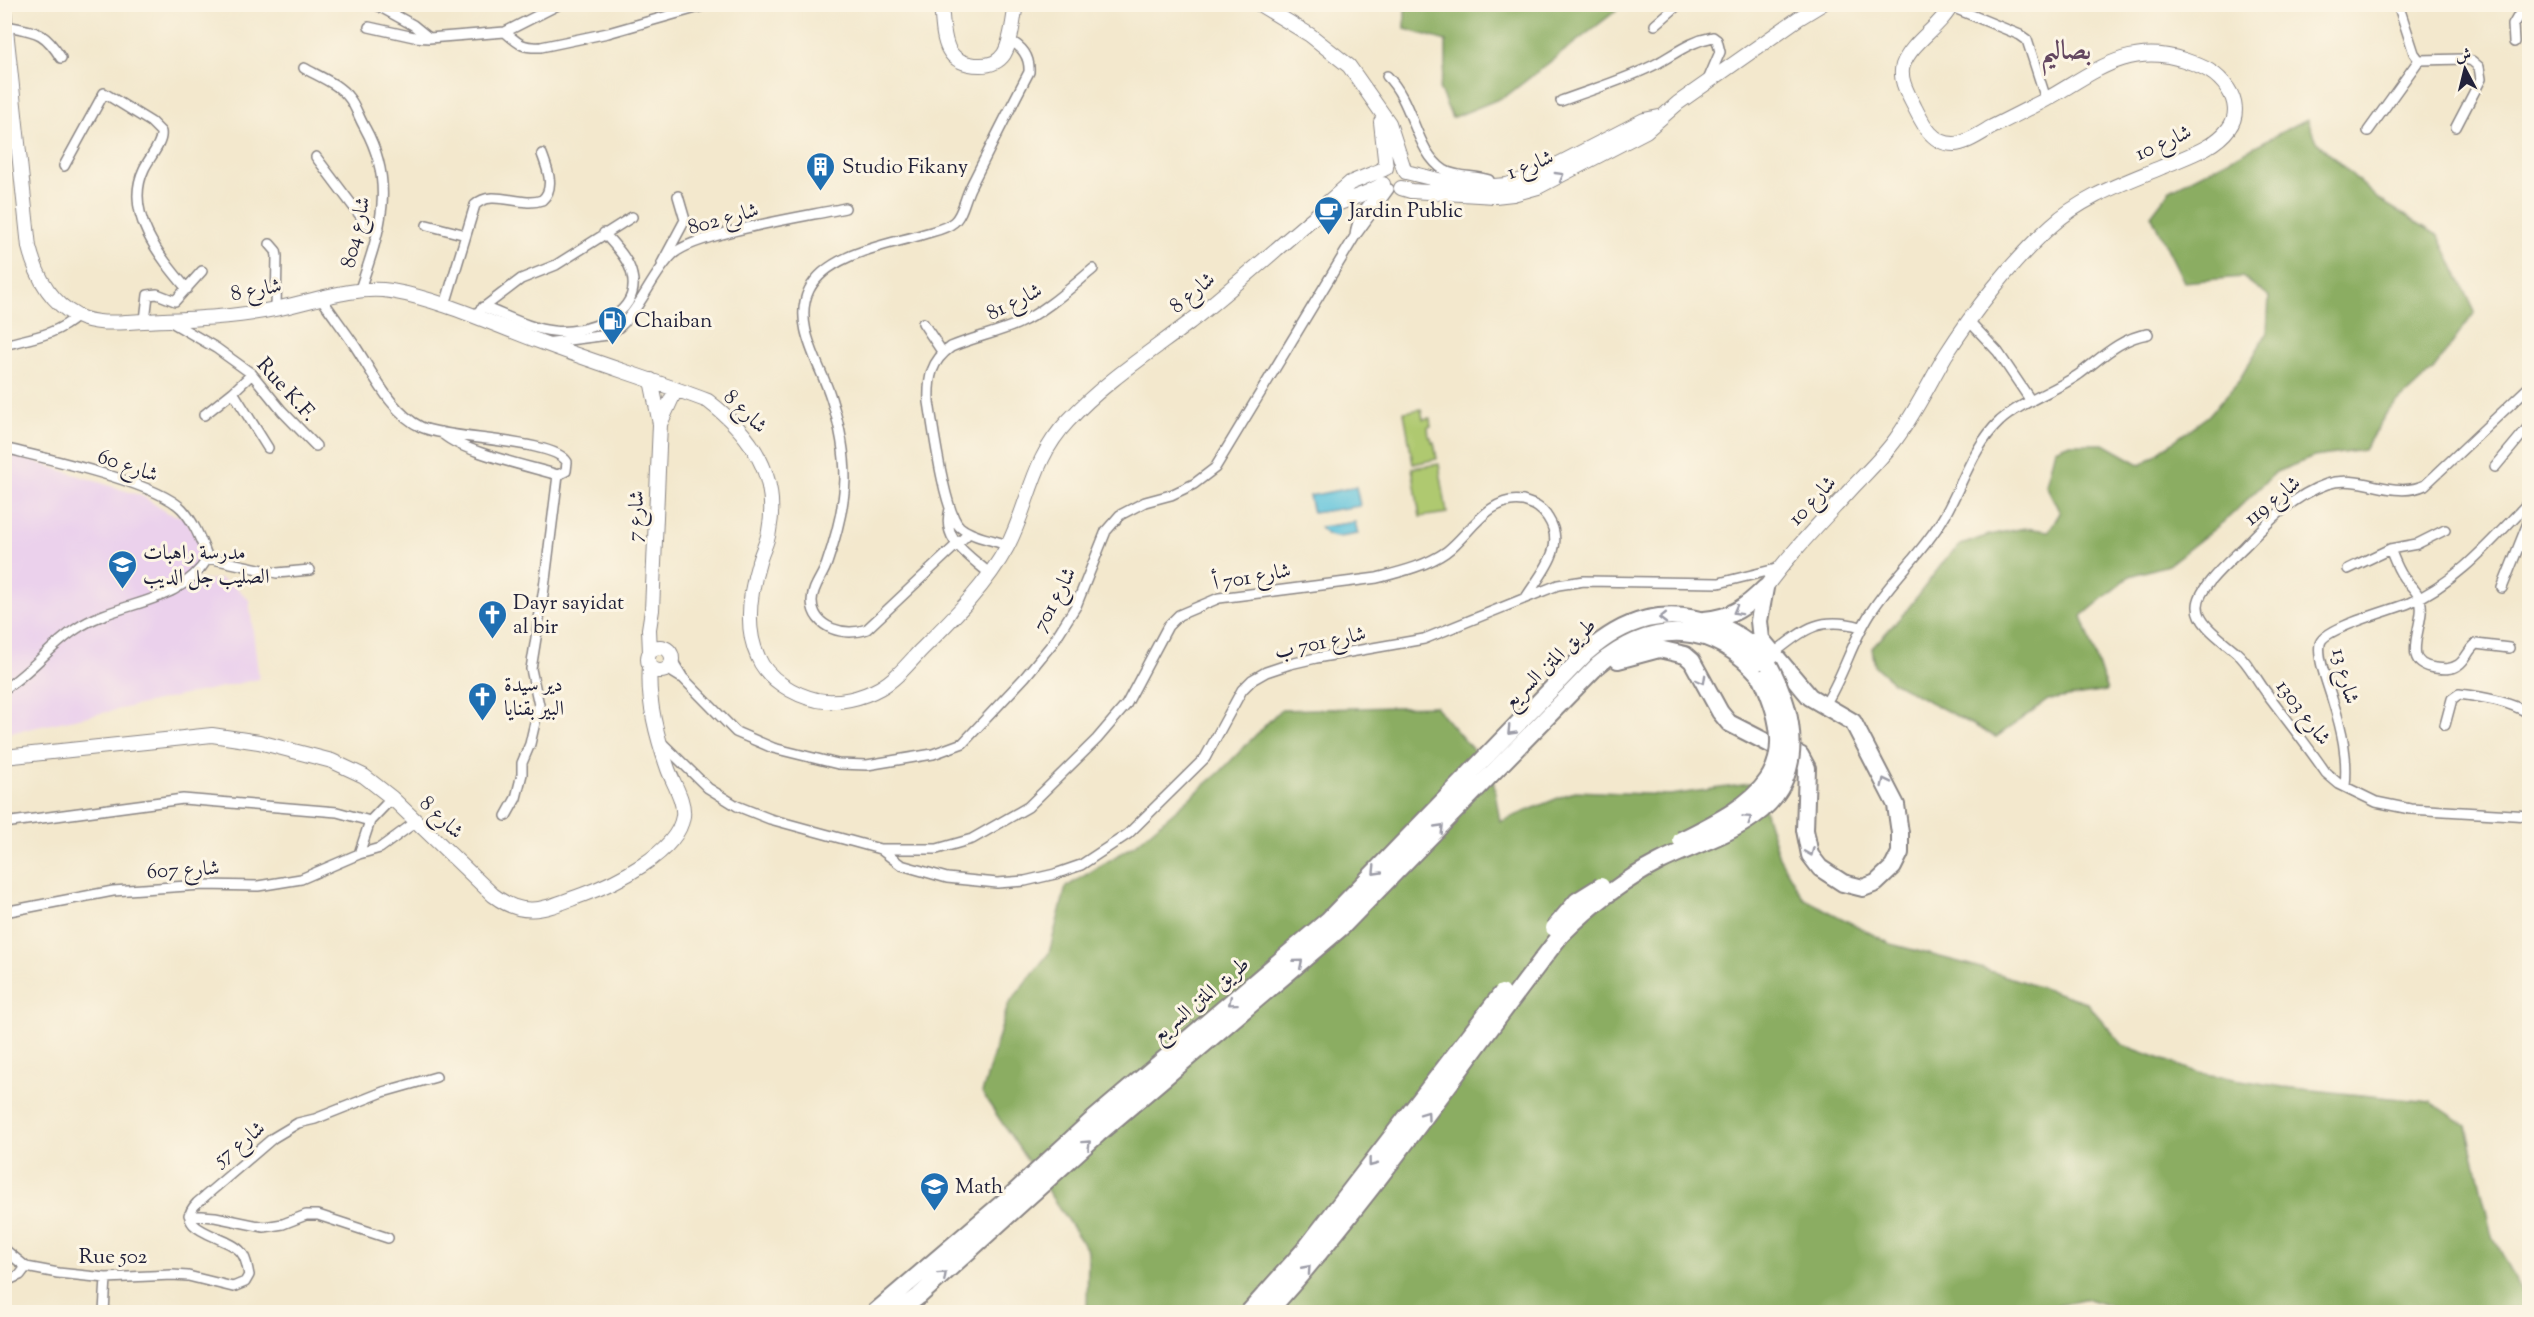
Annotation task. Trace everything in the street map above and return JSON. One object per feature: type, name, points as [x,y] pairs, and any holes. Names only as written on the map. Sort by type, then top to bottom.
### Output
[{"type":"highway","points":[[1703,620],[1726,617],[1738,612],[1766,586]]},
{"type":"highway","points":[[1766,586],[1759,621],[1759,635],[1765,657],[1810,697],[1853,722],[1896,805],[1900,853],[1893,867],[1876,883],[1863,888],[1849,886],[1820,868],[1810,855],[1805,830],[1807,768],[1800,755]]},
{"type":"highway","name":"طريق المتن السريع","points":[[874,1312],[988,1215],[1090,1122],[1329,919],[1587,652],[1608,635],[1658,617],[1703,620],[1736,634],[1765,657],[1786,703],[1791,734],[1791,755],[1784,782],[1768,804],[1735,828],[1659,862],[1586,909],[1561,935],[1384,1173],[1319,1256],[1268,1312]]},
{"type":"highway","name":"طريق المتن السريع","points":[[898,1312],[919,1296],[1098,1134],[1342,927],[1597,666],[1618,649],[1660,633],[1682,633],[1698,634],[1736,651],[1765,657]]},
{"type":"highway","points":[[1597,666],[1659,649],[1684,655],[1692,661],[1720,712],[1730,723],[1772,745]]},
{"type":"highway","name":"طريق المتن السريع","points":[[1249,1312],[1312,1239],[1520,970],[1577,901],[1638,863],[1745,806],[1766,784],[1776,760],[1778,719],[1765,657]]},
{"type":"street","points":[[375,4],[413,25],[429,38]]},
{"type":"street","points":[[369,27],[429,38],[505,32],[560,4]]},
{"type":"street","points":[[505,32],[516,43],[531,48],[541,47],[617,31],[710,4]]},
{"type":"street","points":[[941,4],[946,49],[956,59],[966,64],[989,65],[1001,58],[1009,40],[1016,4]]},
{"type":"street","points":[[1259,4],[1274,8],[1311,35],[1338,56],[1357,77],[1391,128],[1405,171],[1406,181],[1390,187],[1382,176],[1385,168],[1379,111]]},
{"type":"street","points":[[1655,26],[1679,4]]},
{"type":"street","name":"شارع 1","points":[[1390,187],[1411,191],[1526,191],[1551,182],[1646,131],[1659,117],[1808,9],[1822,4]]},
{"type":"street","points":[[2398,4],[2414,53],[2419,60]]},
{"type":"street","points":[[2514,42],[2513,25],[2528,5]]},
{"type":"street","points":[[1952,6],[2027,40],[2046,99]]},
{"type":"street","name":"شارع 10","points":[[1766,586],[1897,439],[1969,321],[2021,255],[2069,210],[2104,191],[2199,151],[2217,140],[2230,127],[2235,109],[2234,98],[2218,76],[2203,66],[2171,56],[2144,54],[2116,60],[2097,68],[2046,99],[1960,143],[1944,142],[1929,133],[1904,84],[1902,73],[1911,52],[1952,6]]},
{"type":"street","name":"شارع 8","points":[[4,11],[29,247],[33,265],[42,283],[65,308],[77,316],[109,323],[168,320],[243,314],[321,298],[388,290],[478,312],[543,343],[708,401],[729,417],[757,451],[767,472],[771,503],[769,531],[754,579],[749,609],[752,641],[758,659],[768,674],[795,692],[804,697],[823,701],[844,701],[882,687],[931,640],[990,574],[1008,546],[1041,457],[1052,438],[1070,419],[1319,213],[1337,202],[1390,187]]},
{"type":"street","points":[[6,26],[50,39],[61,58]]},
{"type":"street","points":[[1561,100],[1629,76],[1658,63],[1685,46],[1713,37],[1720,46],[1720,52],[1705,85]]},
{"type":"street","points":[[969,533],[867,629],[856,633],[837,632],[826,625],[814,610],[813,593],[833,545],[841,510],[845,470],[831,399],[805,327],[804,303],[810,288],[821,274],[835,264],[855,254],[941,229],[957,218],[970,187],[1029,72],[1027,56],[1009,40]]},
{"type":"street","points":[[2419,60],[2465,59],[2479,67],[2481,79],[2456,127]]},
{"type":"street","points":[[2368,131],[2419,60]]},
{"type":"street","name":"شارع 804","points":[[304,68],[345,93],[371,139],[382,167],[383,205],[379,228],[359,292]]},
{"type":"street","points":[[1387,76],[1407,103],[1423,144],[1438,165],[1453,173],[1489,180],[1494,191]]},
{"type":"street","points":[[64,166],[104,93],[150,122],[161,132],[161,140],[142,171],[139,187],[140,210],[148,236],[162,259],[187,289]]},
{"type":"street","points":[[445,305],[473,210],[479,201],[493,198],[536,202],[546,196],[550,180],[542,154]]},
{"type":"street","points":[[316,157],[365,222],[379,228]]},
{"type":"street","points":[[1385,168],[1393,164],[1405,171]]},
{"type":"street","name":"شارع 8","points":[[1319,213],[1333,196],[1350,183],[1385,168]]},
{"type":"street","name":"شارع 1","points":[[1405,171],[1454,184],[1494,191]]},
{"type":"street","name":"شارع 701","points":[[663,666],[682,678],[736,732],[773,748],[815,759],[838,764],[867,765],[933,754],[963,743],[1025,677],[1052,644],[1076,606],[1106,531],[1120,515],[1145,502],[1179,492],[1215,468],[1355,236],[1364,208],[1390,187]]},
{"type":"street","points":[[659,270],[667,250],[685,220],[678,196]]},
{"type":"street","name":"شارع 802","points":[[543,343],[608,335],[616,331],[634,309],[659,270],[674,253],[698,241],[845,208]]},
{"type":"street","points":[[478,312],[521,279],[556,265],[632,217]]},
{"type":"street","points":[[427,225],[466,235]]},
{"type":"street","points":[[478,312],[554,331],[588,328],[611,319],[632,292],[632,275],[627,262],[604,233]]},
{"type":"street","points":[[270,244],[277,256],[276,309]]},
{"type":"street","name":"شارع 81","points":[[943,353],[964,342],[1032,316],[1056,300],[1093,269]]},
{"type":"street","points":[[145,320],[148,295],[154,293],[175,301],[202,271]]},
{"type":"street","points":[[321,298],[384,390],[405,416],[423,428],[519,444],[558,454],[565,458],[566,471],[558,475],[464,446],[445,437],[441,432]]},
{"type":"street","points":[[4,345],[45,335],[64,327],[77,316]]},
{"type":"street","name":"Rue K.F.","points":[[168,320],[216,348],[252,374],[282,411],[316,446]]},
{"type":"street","points":[[1969,321],[1998,352],[2031,401]]},
{"type":"street","points":[[923,323],[943,353],[932,367],[928,385],[929,402],[950,509],[958,525],[969,533],[1008,546]]},
{"type":"street","points":[[1824,706],[1833,693],[1861,627],[1874,607],[1929,540],[1944,517],[1986,437],[1999,422],[2076,376],[2126,340],[2148,334]]},
{"type":"street","points":[[204,415],[252,374]]},
{"type":"street","points":[[651,380],[660,424]]},
{"type":"street","name":"شارع 119","points":[[2238,654],[2201,618],[2198,603],[2216,574],[2255,535],[2304,494],[2331,483],[2354,480],[2402,491],[2425,485],[2529,386]]},
{"type":"street","points":[[660,424],[676,389]]},
{"type":"street","points":[[233,392],[268,448]]},
{"type":"street","name":"شارع 7","points":[[652,610],[664,647],[669,650],[663,666],[648,656],[660,424]]},
{"type":"street","points":[[2495,467],[2529,425]]},
{"type":"street","name":"شارع 60","points":[[4,448],[120,480],[169,499],[181,507],[192,521],[208,558]]},
{"type":"street","points":[[506,816],[518,792],[522,763],[530,744],[539,705],[531,669],[546,577],[558,475]]},
{"type":"street","name":"شارع 701 أ","points":[[880,849],[937,849],[972,839],[1028,807],[1097,739],[1126,705],[1168,626],[1179,615],[1197,606],[1219,598],[1377,578],[1402,572],[1444,553],[1493,507],[1503,502],[1517,500],[1532,503],[1540,508],[1553,526],[1556,537],[1552,558],[1527,596]]},
{"type":"street","name":"شارع 13","points":[[2345,786],[2347,768],[2344,742],[2322,661],[2319,643],[2322,638],[2339,629],[2420,598],[2475,557],[2529,501]]},
{"type":"street","points":[[950,509],[948,526],[955,544],[990,574]]},
{"type":"street","points":[[2502,588],[2529,518]]},
{"type":"street","points":[[2348,568],[2390,549],[2417,544],[2445,530]]},
{"type":"street","points":[[2390,549],[2403,576],[2420,598],[2416,657],[2425,667],[2446,669],[2454,667],[2460,664],[2476,644],[2509,648]]},
{"type":"street","points":[[4,689],[22,678],[75,629],[178,588],[202,568],[208,558],[277,573],[310,570]]},
{"type":"street","name":"شارع 701 ب","points":[[880,849],[901,865],[947,878],[997,883],[1025,881],[1081,865],[1128,834],[1205,758],[1230,709],[1242,690],[1252,680],[1290,663],[1424,639],[1557,585],[1584,581],[1719,583],[1780,568]]},
{"type":"street","points":[[1765,657],[1806,631],[1828,621],[1861,627]]},
{"type":"street","points":[[650,652],[654,648],[664,647]]},
{"type":"street","name":"شارع 1303","points":[[2238,654],[2326,772],[2345,786]]},
{"type":"street","name":"شارع 8","points":[[4,757],[186,737],[222,736],[259,742],[332,761],[364,776],[392,798],[493,895],[518,910],[534,910],[552,906],[592,891],[637,869],[665,847],[676,832],[683,817],[683,808],[659,740],[650,687],[663,666]]},
{"type":"street","points":[[2445,725],[2452,699],[2459,694],[2478,696],[2519,708],[2529,714]]},
{"type":"street","points":[[659,740],[708,788],[737,806],[770,819],[880,849]]},
{"type":"street","points":[[2345,786],[2376,802],[2410,809],[2529,816]]},
{"type":"street","points":[[359,854],[370,821],[392,798]]},
{"type":"street","points":[[4,823],[183,799],[337,812],[370,821]]},
{"type":"street","name":"شارع 607","points":[[4,912],[123,890],[193,885],[275,885],[301,879],[390,843],[417,821]]},
{"type":"street","points":[[917,850],[914,863],[917,869]]},
{"type":"street","name":"شارع 57","points":[[189,1215],[189,1210],[230,1173],[273,1138],[298,1123],[315,1119],[363,1098],[436,1077]]},
{"type":"street","points":[[189,1215],[215,1217],[264,1227],[283,1224],[306,1215],[318,1215],[388,1238]]},
{"type":"street","name":"Rue 502","points":[[26,1268],[106,1278],[188,1276],[226,1287],[245,1282],[249,1275],[246,1261],[233,1244],[194,1226],[189,1215]]},
{"type":"street","points":[[4,1248],[26,1268],[20,1275],[4,1282]]},
{"type":"street","points":[[104,1312],[106,1278]]},
{"type":"shaded area","name":"مدرسة راهبات الصليب جل الديب","points":[[5,452],[142,496],[168,513],[186,518],[199,543],[197,581],[220,579],[235,586],[249,600],[259,679],[5,734],[4,546],[12,538],[5,519]]},
{"type":"green space","points":[[1405,4],[1619,5],[1617,10],[1506,96],[1452,118],[1439,88],[1446,63],[1446,41],[1405,29]]},
{"type":"green space","points":[[2307,119],[2318,143],[2378,199],[2439,236],[2475,312],[2433,370],[2387,412],[2364,450],[2314,457],[2276,472],[2227,519],[2168,565],[2130,576],[2082,616],[2107,691],[2048,700],[1996,737],[1894,683],[1875,666],[1872,648],[1906,611],[1948,556],[1961,545],[1989,535],[2025,528],[2049,531],[2060,513],[2046,485],[2055,449],[2067,444],[2104,444],[2141,465],[2208,416],[2238,382],[2267,333],[2269,297],[2242,277],[2184,282],[2151,215],[2170,190]]},
{"type":"green space","points":[[1421,409],[1423,419],[1430,418],[1429,437],[1434,442],[1437,459],[1413,464],[1404,412]]},
{"type":"green space","points":[[1439,464],[1447,513],[1420,517],[1412,468]]},
{"type":"green space","points":[[1435,706],[1492,772],[1500,822],[1575,791],[1670,795],[1756,783],[1779,857],[1803,898],[1891,944],[1974,966],[2086,1002],[2123,1045],[2199,1073],[2283,1087],[2431,1102],[2467,1126],[2491,1232],[2529,1307],[2529,1312],[2129,1312],[2088,1299],[2028,1312],[1087,1312],[1088,1251],[982,1093],[1008,1005],[1049,953],[1066,887],[1136,844],[1220,772],[1280,710]]},
{"type":"water","points":[[1356,487],[1360,506],[1313,513],[1309,496]]},
{"type":"water","points":[[1355,522],[1358,534],[1342,537],[1328,535],[1320,527]]},
{"type":"place","name":"Studio Fikany","points":[[821,192]]},
{"type":"place","name":"Jardin Public","points":[[1328,236]]},
{"type":"place","name":"Chaiban","points":[[613,346]]},
{"type":"place","name":"مدرسة راهبات الصليب جل الديب","points":[[122,590]]},
{"type":"place","name":"Dayr sayidat al bir","points":[[492,640]]},
{"type":"place","name":"دير سيدة البير بقنايا","points":[[483,722]]},
{"type":"place","name":"Math","points":[[934,1212]]},
{"type":"district","name":"بصاليم","points":[[2066,50]]}]
